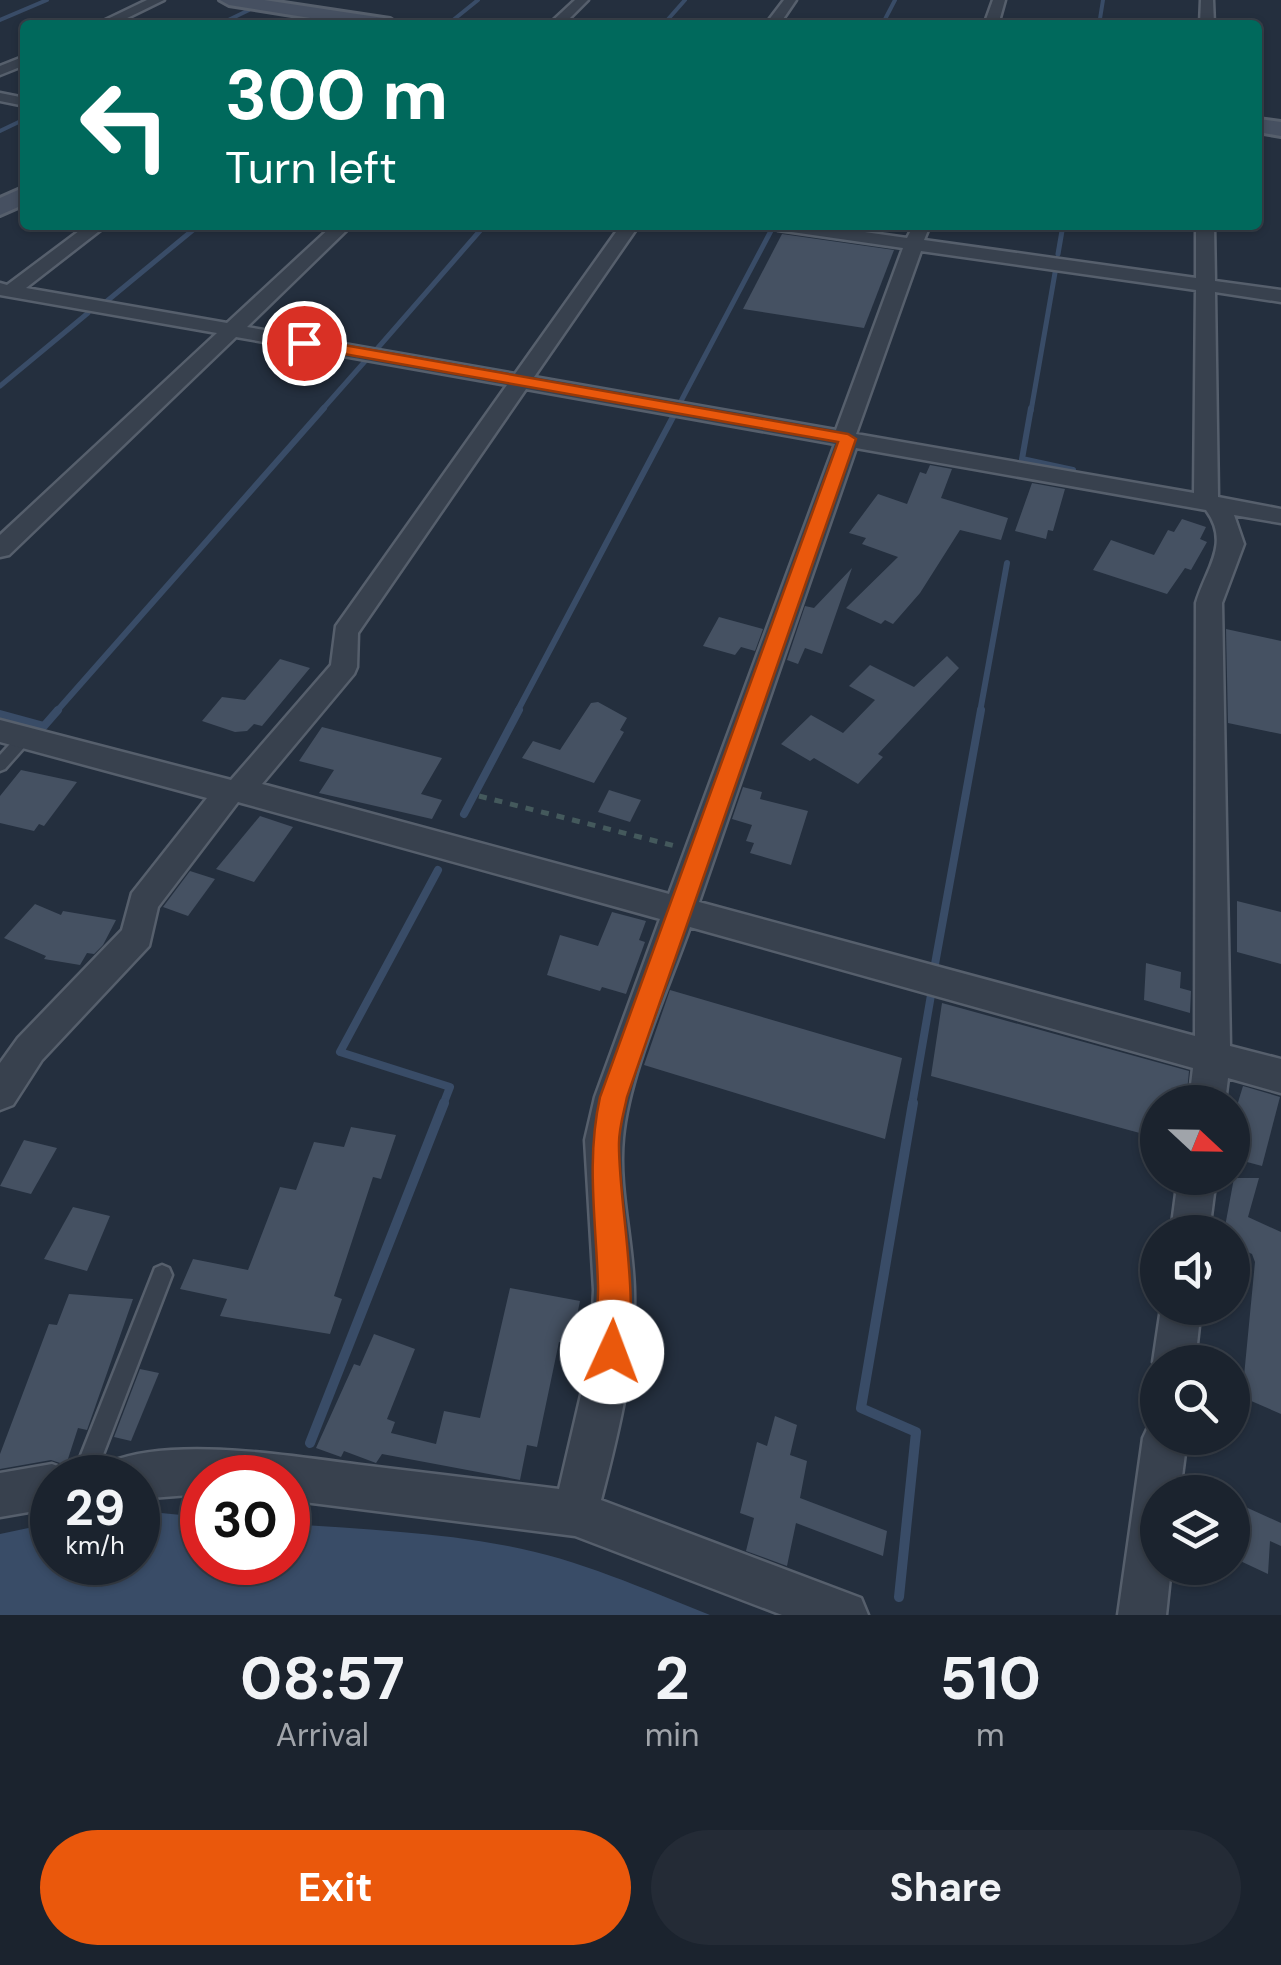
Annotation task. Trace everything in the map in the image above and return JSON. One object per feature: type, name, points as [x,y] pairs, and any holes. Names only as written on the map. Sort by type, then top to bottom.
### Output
[{"type":"street","points":[[113,20],[158,0]]},
{"type":"street","points":[[229,0],[330,20]]},
{"type":"street","points":[[344,20],[381,0]]},
{"type":"street","points":[[560,20],[582,0]]},
{"type":"street","points":[[5,290],[91,230]]},
{"type":"street","points":[[0,549],[337,230]]},
{"type":"street","points":[[0,1093],[15,1044],[137,936],[143,903],[234,791],[344,667],[345,632],[627,230]]},
{"type":"street","points":[[836,230],[916,237],[1281,296]]},
{"type":"street","points":[[1204,230],[1210,504],[1230,528],[1233,544],[1209,603],[1213,1054],[1209,1085]]},
{"type":"street","points":[[575,1513],[599,1424],[612,1352],[614,1290],[604,1140],[614,1097],[916,237]]},
{"type":"street","points":[[5,290],[1281,516]]},
{"type":"street","points":[[12,735],[1213,1054],[1281,1076]]},
{"type":"street","points":[[310,1481],[575,1513],[844,1615]]},
{"type":"street","points":[[0,1496],[30,1490]]},
{"type":"street","points":[[1142,1615],[1146,1585]]},
{"type":"lane","points":[[0,764],[12,735]]},
{"type":"lane","points":[[91,1455],[162,1275]]},
{"type":"path","points":[[480,796],[702,852]]},
{"type":"water","points":[[160,1513],[180,1515],[180,1585],[310,1585],[310,1526],[426,1534],[508,1546],[610,1576],[710,1615],[0,1615],[0,1534],[30,1528],[30,1585],[160,1585]]},
{"type":"building","points":[[782,234],[894,250],[864,328],[743,309]]},
{"type":"building","points":[[930,465],[952,469],[941,498],[1008,518],[1001,540],[960,530],[920,593],[893,624],[885,620],[881,624],[846,608],[898,557],[862,544],[866,538],[849,533],[878,494],[907,504],[920,472],[926,474]]},
{"type":"building","points":[[1032,483],[1065,489],[1053,531],[1048,530],[1046,539],[1015,531]]},
{"type":"building","points":[[1182,519],[1206,527],[1200,539],[1207,542],[1191,570],[1185,568],[1167,594],[1093,570],[1111,540],[1154,555],[1168,530],[1174,532]]},
{"type":"building","points":[[852,568],[822,654],[805,648],[798,664],[787,660],[805,606],[814,608]]},
{"type":"building","points":[[719,617],[763,629],[755,651],[741,647],[735,655],[703,646]]},
{"type":"building","points":[[1226,629],[1281,641],[1281,734],[1228,723]]},
{"type":"building","points":[[947,656],[959,668],[878,754],[883,757],[858,784],[781,744],[811,715],[843,733],[875,700],[849,686],[870,665],[914,687]]},
{"type":"building","points":[[280,659],[310,668],[262,726],[254,724],[247,731],[235,732],[202,721],[222,697],[245,700]]},
{"type":"building","points":[[598,702],[627,718],[620,730],[624,732],[594,783],[522,758],[533,741],[560,750],[591,703]]},
{"type":"building","points":[[322,727],[442,758],[421,794],[442,800],[432,819],[319,793],[334,770],[299,761]]},
{"type":"building","points":[[21,770],[77,782],[44,826],[39,824],[34,831],[0,823],[0,796]]},
{"type":"building","points":[[743,787],[762,792],[760,799],[808,811],[791,865],[750,853],[754,843],[746,841],[752,825],[732,819]]},
{"type":"building","points":[[609,790],[641,800],[630,822],[598,812]]},
{"type":"building","points":[[260,816],[293,827],[254,882],[216,869]]},
{"type":"building","points":[[190,871],[215,879],[188,916],[163,907]]},
{"type":"building","points":[[1237,901],[1281,912],[1281,964],[1237,952]]},
{"type":"building","points":[[35,904],[61,915],[63,911],[116,920],[103,945],[94,954],[87,953],[80,965],[44,959],[46,956],[4,938]]},
{"type":"building","points":[[612,912],[646,921],[639,940],[645,942],[626,994],[602,987],[600,991],[547,975],[560,935],[598,946]]},
{"type":"building","points":[[1146,963],[1181,972],[1180,988],[1191,991],[1190,1013],[1144,1000]]},
{"type":"building","points":[[670,990],[902,1058],[885,1139],[644,1065]]},
{"type":"building","points":[[942,1003],[1189,1071],[1188,1085],[1140,1085],[1140,1133],[931,1076]]},
{"type":"building","points":[[1250,1088],[1280,1097],[1262,1166],[1250,1163]]},
{"type":"building","points":[[351,1127],[396,1135],[381,1179],[373,1177],[334,1296],[342,1299],[330,1334],[220,1316],[227,1299],[180,1289],[193,1259],[248,1270],[280,1187],[296,1190],[314,1142],[344,1147]]},
{"type":"building","points":[[24,1140],[57,1148],[31,1194],[0,1186]]},
{"type":"building","points":[[1250,1178],[1259,1178],[1249,1215],[1227,1215],[1231,1195],[1250,1195]]},
{"type":"building","points":[[73,1207],[110,1216],[87,1271],[44,1259]]},
{"type":"building","points":[[1250,1218],[1281,1232],[1281,1414],[1250,1400],[1247,1345],[1255,1262]]},
{"type":"building","points":[[510,1288],[580,1301],[571,1345],[559,1342],[537,1447],[527,1445],[520,1480],[382,1454],[376,1463],[344,1451],[341,1457],[316,1448],[354,1364],[360,1366],[374,1334],[415,1349],[387,1419],[395,1422],[391,1433],[436,1444],[444,1411],[480,1418]]},
{"type":"building","points":[[69,1294],[133,1299],[87,1430],[78,1428],[69,1455],[30,1455],[30,1464],[0,1469],[0,1454],[49,1324],[57,1325]]},
{"type":"building","points":[[140,1369],[159,1373],[131,1441],[114,1437]]},
{"type":"building","points":[[775,1416],[797,1425],[790,1455],[807,1461],[800,1498],[887,1531],[883,1556],[796,1523],[787,1566],[746,1551],[754,1518],[740,1513],[757,1442],[767,1446]]},
{"type":"building","points":[[1250,1509],[1281,1523],[1281,1546],[1270,1541],[1268,1574],[1250,1566]]},
{"type":"waterway","points":[[0,20],[47,0]]},
{"type":"waterway","points":[[453,20],[478,0]]},
{"type":"waterway","points":[[667,20],[685,0]]},
{"type":"waterway","points":[[885,20],[895,0]]},
{"type":"waterway","points":[[1100,20],[1103,0]]},
{"type":"waterway","points":[[228,20],[249,10]]},
{"type":"waterway","points":[[0,131],[20,121]]},
{"type":"waterway","points":[[107,301],[193,230]]},
{"type":"waterway","points":[[376,350],[481,230]]},
{"type":"waterway","points":[[680,403],[771,230]]},
{"type":"waterway","points":[[1058,254],[1062,230]]},
{"type":"waterway","points":[[1031,411],[1056,267]]},
{"type":"waterway","points":[[0,386],[88,313]]},
{"type":"waterway","points":[[321,411],[367,359]]},
{"type":"waterway","points":[[56,712],[324,408]]},
{"type":"waterway","points":[[1031,408],[1022,459],[1073,470]]},
{"type":"waterway","points":[[517,712],[674,415]]},
{"type":"waterway","points":[[980,712],[1007,563]]},
{"type":"waterway","points":[[0,714],[44,726],[58,710]]},
{"type":"waterway","points":[[464,814],[519,710]]},
{"type":"waterway","points":[[935,964],[981,710]]},
{"type":"waterway","points":[[438,870],[340,1052],[450,1087],[443,1105]]},
{"type":"waterway","points":[[912,1105],[931,995]]},
{"type":"waterway","points":[[310,1443],[444,1103]]},
{"type":"waterway","points":[[899,1597],[916,1432],[861,1408],[913,1103]]},
{"type":"route","points":[[304,343],[848,439],[614,1097],[604,1140],[614,1290],[612,1352]]}]
